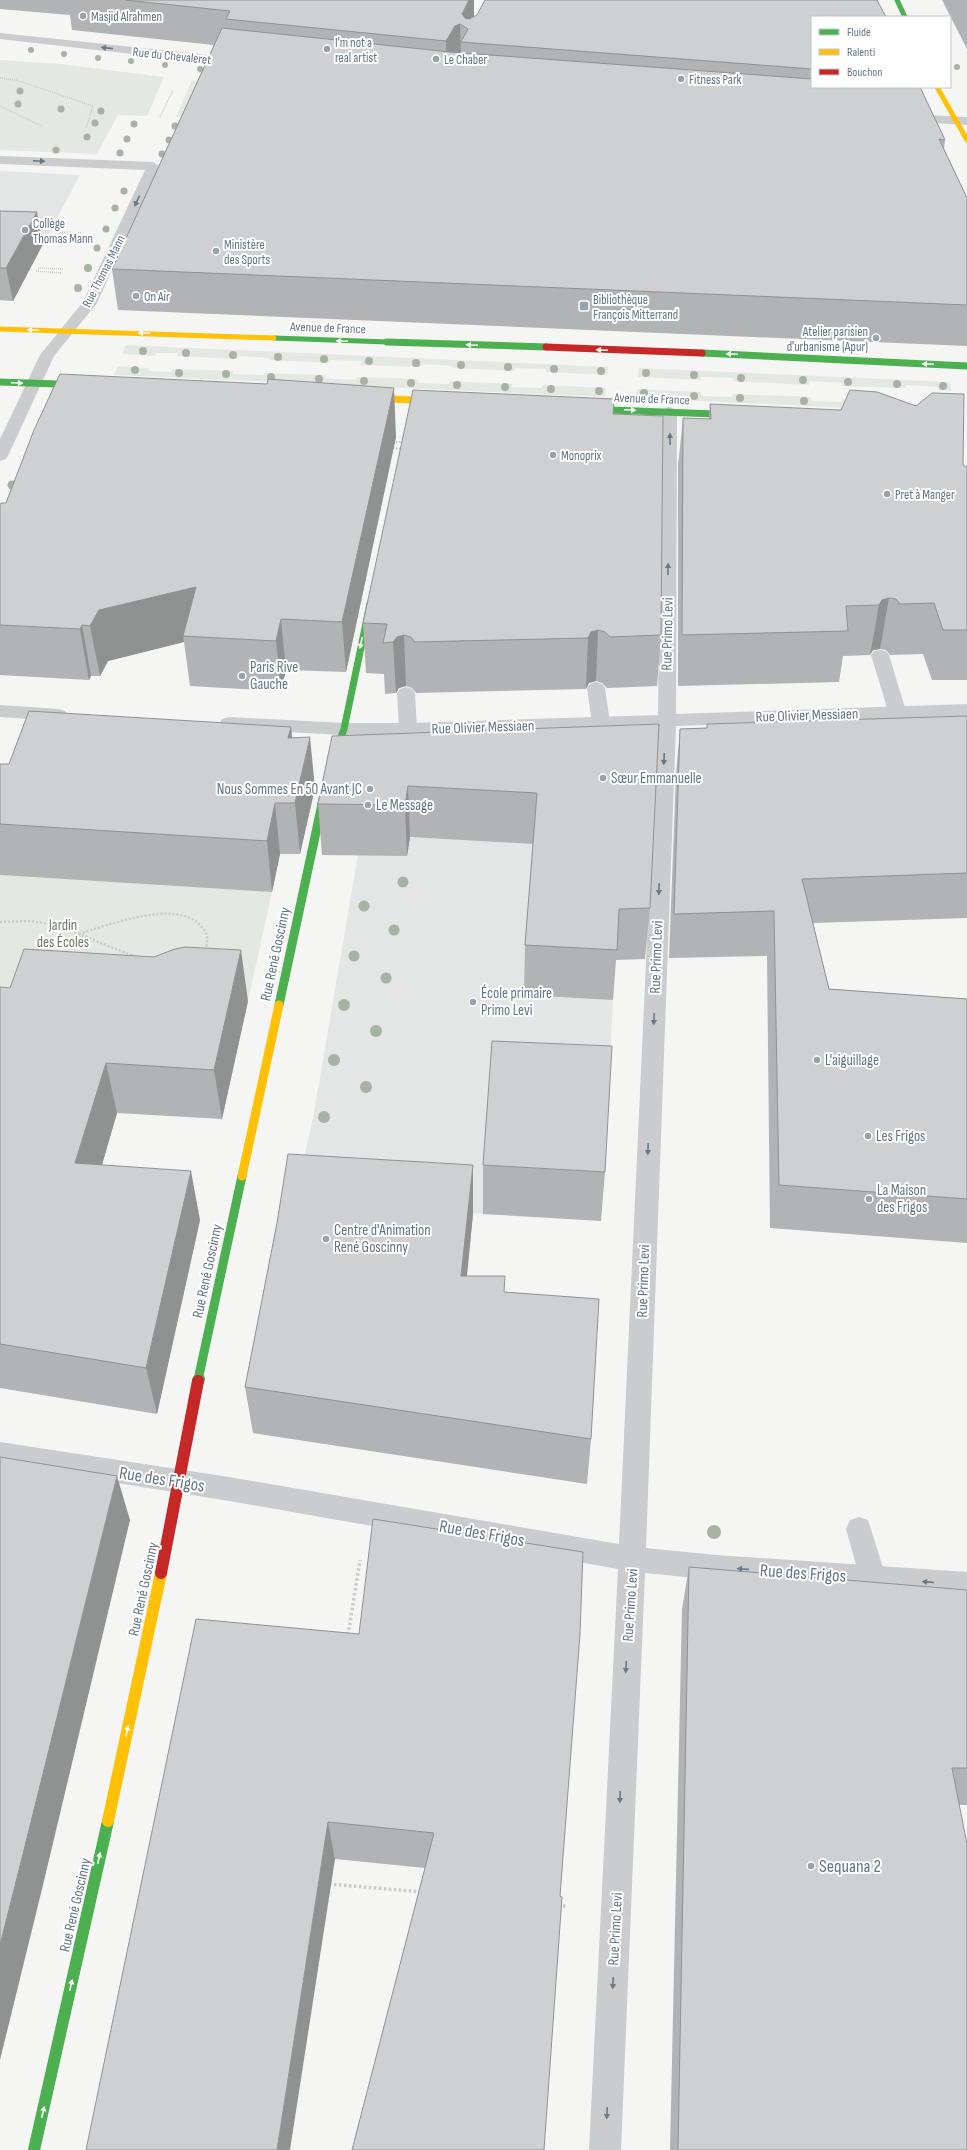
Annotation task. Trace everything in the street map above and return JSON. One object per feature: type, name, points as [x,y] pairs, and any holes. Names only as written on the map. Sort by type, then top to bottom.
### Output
[{"type":"street","points":[[897,0],[905,16]]},
{"type":"street","name":"Rue du Chevaleret","points":[[0,36],[249,63]]},
{"type":"street","points":[[939,91],[967,140]]},
{"type":"street","points":[[893,117],[967,121]]},
{"type":"street","name":"Rue Thomas Mann","points":[[0,160],[153,166],[90,303],[47,355],[0,456]]},
{"type":"street","name":"Avenue de France","points":[[0,329],[771,355],[967,366]]},
{"type":"street","points":[[0,382],[91,385]]},
{"type":"street","points":[[358,397],[413,403],[452,402]]},
{"type":"street","name":"Avenue de France","points":[[577,408],[747,416]]},
{"type":"street","name":"Rue Primo Levi","points":[[605,2150],[625,1681],[632,1559],[667,720],[669,412]]},
{"type":"street","name":"Rue René Goscinny","points":[[34,2150],[98,1864],[189,1423],[330,766],[344,729],[371,596]]},
{"type":"street","points":[[880,655],[897,711]]},
{"type":"street","points":[[596,688],[601,723]]},
{"type":"street","points":[[406,693],[408,729]]},
{"type":"street","name":"Rue Olivier Messiaen","points":[[215,723],[344,729],[408,729],[897,711],[967,710]]},
{"type":"street","points":[[0,711],[80,716]]},
{"type":"street","name":"Rue des Frigos","points":[[0,1452],[632,1559],[679,1565],[872,1577],[967,1585]]},
{"type":"street","points":[[859,1529],[872,1577]]},
{"type":"path","points":[[0,78],[16,80],[93,106],[84,133]]},
{"type":"path","points":[[160,117],[175,86]]},
{"type":"path","points":[[385,441],[409,443]]},
{"type":"path","points":[[384,448],[407,449]]},
{"type":"path","points":[[79,934],[126,920],[171,913],[195,920],[207,935],[203,958]]},
{"type":"path","points":[[0,922],[31,921],[59,926],[140,959]]},
{"type":"path","points":[[347,1643],[360,1560]]},
{"type":"path","points":[[323,1883],[426,1893]]},
{"type":"path","points":[[552,1905],[567,1906]]},
{"type":"shaded area","name":"Collège Thomas Mann","points":[[0,171],[80,175],[13,301],[0,300]]},
{"type":"shaded area","name":"École primaire Primo Levi","points":[[410,837],[552,845],[614,977],[610,1061],[505,1215],[294,1203],[313,1118],[358,855]]},
{"type":"green space","points":[[0,60],[61,64],[164,77],[147,116],[118,115],[97,154],[0,150]]},
{"type":"green space","points":[[192,80],[217,83],[202,118],[176,117]]},
{"type":"green space","points":[[126,345],[608,367],[607,375],[546,372],[546,369],[515,368],[514,371],[452,368],[453,366],[422,364],[421,367],[361,365],[362,361],[331,360],[329,363],[269,360],[269,358],[239,356],[237,359],[177,356],[178,353],[156,353],[155,356],[123,354]]},
{"type":"green space","points":[[118,366],[149,368],[149,371],[171,372],[173,369],[234,371],[233,374],[263,375],[264,373],[326,375],[325,378],[356,380],[357,377],[419,379],[418,383],[449,384],[450,381],[512,384],[512,387],[542,388],[543,385],[606,388],[605,397],[114,375]]},
{"type":"green space","points":[[639,368],[950,382],[951,391],[938,390],[937,387],[905,385],[905,388],[842,386],[842,383],[810,381],[809,385],[733,381],[733,378],[701,377],[701,380],[638,377]]},
{"type":"green space","points":[[637,389],[701,392],[701,396],[732,397],[733,394],[811,397],[811,401],[843,402],[842,399],[905,401],[906,405],[938,406],[955,413],[636,398]]},
{"type":"green space","name":"Jardin des Écoles","points":[[0,875],[272,892],[248,1001],[9,987],[0,1013]]},
{"type":"building","points":[[125,0],[469,0],[462,14],[465,18],[469,19],[477,15],[485,0],[877,0],[885,16],[811,16],[811,69],[461,42],[468,29],[460,24],[455,26],[446,41],[226,19],[230,11]]},
{"type":"building","points":[[222,28],[450,52],[811,79],[811,88],[920,88],[945,140],[939,139],[967,198],[967,305],[112,269]]},
{"type":"building","points":[[0,211],[37,212],[6,268],[0,268]]},
{"type":"building","points":[[60,374],[267,384],[268,379],[394,388],[342,622],[281,619],[276,641],[183,636],[196,587],[99,610],[90,626],[82,625],[80,629],[0,625],[0,505],[1,503],[6,503],[34,430]]},
{"type":"building","points":[[413,390],[614,399],[613,414],[663,416],[661,635],[610,637],[605,632],[598,630],[591,632],[588,638],[415,642],[411,637],[404,635],[397,637],[393,642],[383,643],[387,624],[363,623]]},
{"type":"building","points":[[850,390],[877,392],[916,406],[932,393],[964,394],[963,465],[967,467],[967,630],[943,630],[934,603],[900,604],[896,599],[889,598],[882,600],[879,605],[846,606],[848,631],[682,635],[683,418],[711,419],[710,404],[841,410]]},
{"type":"building","points":[[29,711],[291,727],[288,738],[310,737],[295,803],[275,803],[267,841],[0,824],[0,764],[9,764]]},
{"type":"building","points":[[967,716],[967,873],[802,879],[829,989],[967,999],[967,1199],[779,1185],[774,911],[674,914],[680,729],[707,728],[707,724]]},
{"type":"building","points":[[659,724],[650,908],[619,909],[617,950],[525,945],[537,793],[408,786],[405,805],[318,804],[332,736]]},
{"type":"building","points":[[185,947],[241,950],[214,1070],[106,1063],[75,1163],[191,1171],[146,1368],[0,1344],[0,987],[10,988],[24,949],[154,957]]},
{"type":"building","points":[[492,1041],[612,1046],[605,1172],[483,1165]]},
{"type":"building","points":[[288,1154],[473,1165],[461,1276],[505,1276],[504,1292],[599,1299],[591,1439],[245,1387],[277,1223]]},
{"type":"building","points":[[0,1457],[117,1476],[0,1945]]},
{"type":"building","points":[[373,1519],[583,1552],[580,1634],[560,1896],[562,1897],[544,2150],[352,2150],[434,1833],[328,1822],[277,2150],[86,2150],[196,1619],[359,1634]]},
{"type":"building","name":"Sequana 2","points":[[689,1567],[967,1590],[967,1768],[952,1768],[967,1844],[967,2150],[678,2150]]},
{"type":"traffic: fast","points":[[897,0],[905,16]]},
{"type":"traffic: fast","points":[[274,338],[546,347]]},
{"type":"traffic: fast","points":[[702,353],[967,366]]},
{"type":"traffic: fast","points":[[0,382],[85,385]]},
{"type":"traffic: fast","points":[[585,409],[740,415]]},
{"type":"traffic: fast","points":[[279,1005],[330,766],[344,729],[370,604]]},
{"type":"traffic: fast","points":[[198,1381],[242,1176]]},
{"type":"traffic: fast","points":[[34,2150],[108,1821]]},
{"type":"traffic: slow","points":[[938,88],[967,140]]},
{"type":"traffic: slow","points":[[0,329],[274,338]]},
{"type":"traffic: slow","points":[[365,398],[440,401]]},
{"type":"traffic: slow","points":[[242,1176],[279,1005]]},
{"type":"traffic: slow","points":[[108,1821],[161,1573]]},
{"type":"traffic: jam","points":[[546,347],[702,353]]},
{"type":"traffic: jam","points":[[161,1573],[198,1381]]},
{"type":"place","name":"Masjid Alrahmen","points":[[83,16]]},
{"type":"place","name":"I'm not a real artist","points":[[327,49]]},
{"type":"place","name":"Le Chaber","points":[[436,59]]},
{"type":"place","name":"Fitness Park","points":[[681,79]]},
{"type":"place","name":"Collège Thomas Mann","points":[[25,230]]},
{"type":"place","name":"Ministère des Sports","points":[[216,251]]},
{"type":"place","name":"On Air","points":[[136,296]]},
{"type":"place","name":"Bibliothèque François Mitterrand","points":[[584,306]]},
{"type":"place","name":"Atelier parisien d'urbanisme (Apur)","points":[[876,338]]},
{"type":"place","name":"Monoprix","points":[[553,455]]},
{"type":"place","name":"Pret à Manger","points":[[887,494]]},
{"type":"place","name":"Paris Rive Gauche","points":[[242,676]]},
{"type":"place","name":"Sœur Emmanuelle","points":[[603,778]]},
{"type":"place","name":"Nous Sommes En 50 Avant JC","points":[[370,789]]},
{"type":"place","name":"Le Message","points":[[368,805]]},
{"type":"place","name":"École primaire Primo Levi","points":[[473,1002]]},
{"type":"place","name":"L'aiguillage","points":[[817,1060]]},
{"type":"place","name":"Les Frigos","points":[[868,1136]]},
{"type":"place","name":"La Maison des Frigos","points":[[869,1199]]},
{"type":"place","name":"Centre d'Animation René Goscinny","points":[[326,1239]]},
{"type":"place","name":"Sequana 2","points":[[811,1866]]}]
